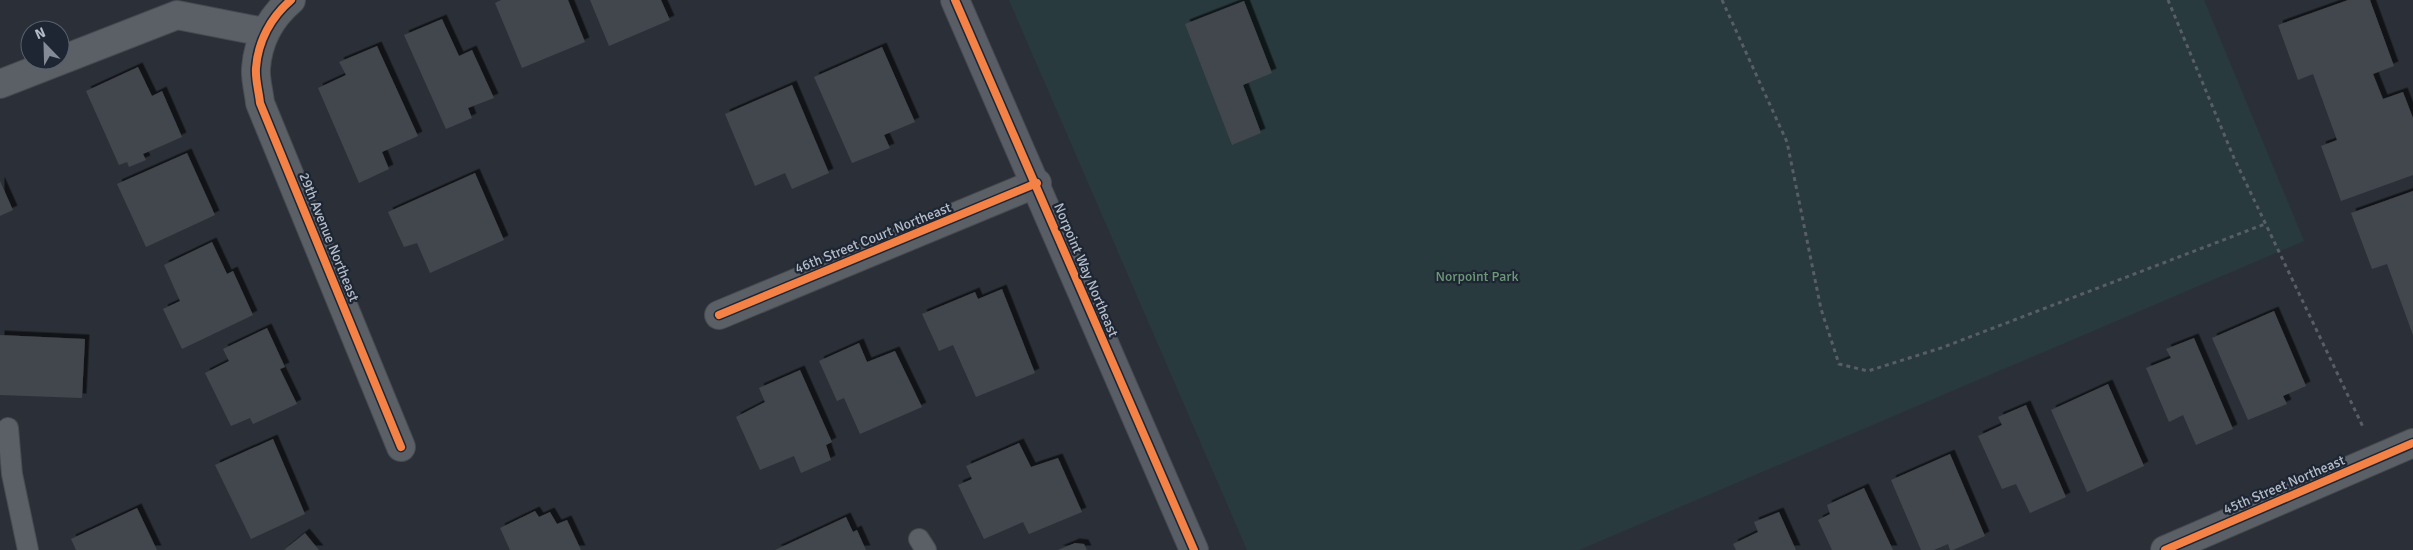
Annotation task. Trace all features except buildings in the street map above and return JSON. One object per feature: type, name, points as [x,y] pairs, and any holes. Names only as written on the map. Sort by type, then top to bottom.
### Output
[{"type":"street","points":[[0,84],[176,15],[264,32],[282,8],[291,0]]},
{"type":"street","name":"Norpoint Way Northeast","points":[[955,0],[1037,183],[1123,390],[1194,550]]},
{"type":"street","name":"29th Avenue Northeast","points":[[264,32],[256,68],[260,103],[401,447]]},
{"type":"street","name":"46th Street Court Northeast","points":[[719,315],[1037,183]]},
{"type":"street","name":"45th Street Northeast","points":[[2165,550],[2413,443]]},
{"type":"lane","points":[[8,428],[12,474],[28,550]]},
{"type":"path","points":[[1722,0],[1787,142],[1821,309],[1839,364],[1868,371],[1941,348],[2265,224]]},
{"type":"path","points":[[2168,0],[2234,158],[2378,458]]},
{"type":"green space","name":"Norpoint Park","points":[[1009,0],[2204,0],[2304,241],[1579,550],[1247,550]]},
{"type":"cycle path","points":[[291,0],[277,14],[267,30],[260,48],[256,72],[260,103],[401,447]]},
{"type":"cycle path","points":[[955,0],[1194,550]]},
{"type":"cycle path","points":[[719,315],[1037,183]]},
{"type":"cycle path","points":[[2165,550],[2413,443]]}]
